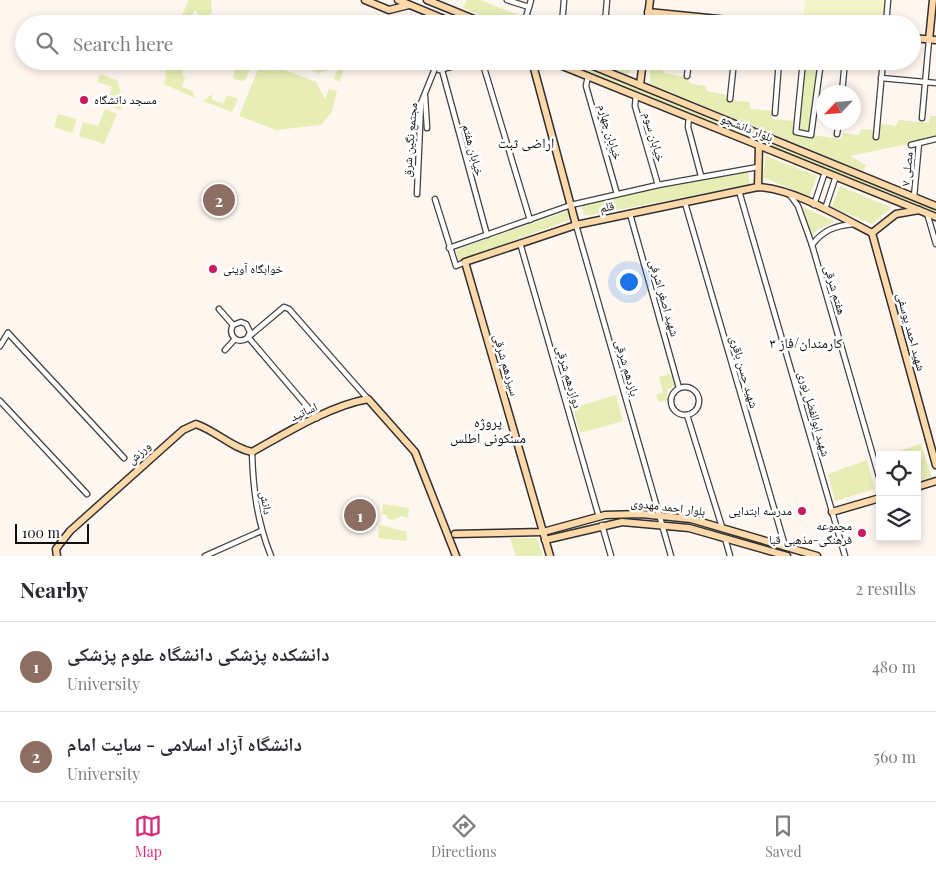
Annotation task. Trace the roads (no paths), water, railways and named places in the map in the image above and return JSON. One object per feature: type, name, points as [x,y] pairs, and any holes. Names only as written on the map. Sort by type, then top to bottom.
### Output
[{"type":"street","points":[[365,0],[389,10],[410,5]]},
{"type":"street","points":[[398,0],[435,15],[439,5]]},
{"type":"street","points":[[427,0],[464,15]]},
{"type":"street","points":[[507,0],[529,7]]},
{"type":"street","points":[[527,15],[531,0]]},
{"type":"street","points":[[563,15],[564,0]]},
{"type":"street","points":[[605,15],[607,0]]},
{"type":"street","points":[[648,15],[650,0]]},
{"type":"street","points":[[887,15],[888,0]]},
{"type":"street","points":[[922,118],[925,82],[932,40],[933,0]]},
{"type":"street","points":[[648,12],[665,15]]},
{"type":"street","points":[[435,71],[442,70]]},
{"type":"street","name":"خیابان هفتم","points":[[442,70],[487,235]]},
{"type":"street","points":[[485,70],[530,220]]},
{"type":"street","points":[[534,70],[576,226]]},
{"type":"street","name":"بلوار دانشجو","points":[[573,70],[936,217]]},
{"type":"street","name":"بلوار دانشجو","points":[[603,70],[936,206]]},
{"type":"street","points":[[640,85],[642,70]]},
{"type":"street","points":[[687,76],[688,70]]},
{"type":"street","points":[[730,99],[733,70]]},
{"type":"street","points":[[775,113],[778,70]]},
{"type":"street","points":[[803,70],[796,132],[811,135],[820,70]]},
{"type":"street","points":[[843,85],[844,70]]},
{"type":"street","points":[[876,137],[881,70]]},
{"type":"street","name":"مجتمع نگین شرق","points":[[416,194],[421,103],[435,71]]},
{"type":"street","name":"خیابان چهارم","points":[[588,76],[586,86],[618,194]]},
{"type":"street","points":[[881,78],[936,83]]},
{"type":"street","points":[[425,95],[427,128]]},
{"type":"street","name":"خیابان سوم","points":[[636,95],[635,106],[658,185]]},
{"type":"street","points":[[688,117],[688,126],[702,176]]},
{"type":"street","points":[[838,130],[838,134]]},
{"type":"street","points":[[912,145],[936,139]]},
{"type":"street","name":"مصلی ۷","points":[[914,197],[919,143]]},
{"type":"street","points":[[758,145],[758,187],[770,188],[825,209],[872,233],[896,214],[919,210]]},
{"type":"street","points":[[450,248],[571,206],[658,185],[758,166]]},
{"type":"street","points":[[814,205],[825,172]]},
{"type":"street","points":[[825,209],[836,176]]},
{"type":"street","name":"قلم","points":[[465,262],[576,226],[758,187]]},
{"type":"street","name":"شهید ابوالفضل نوری","points":[[739,191],[845,556]]},
{"type":"street","name":"هفتم شرقی","points":[[790,195],[798,206],[812,245],[876,466]]},
{"type":"street","points":[[435,199],[456,266],[465,262]]},
{"type":"street","name":"شهید حسن باقری","points":[[685,202],[785,546]]},
{"type":"street","points":[[927,213],[936,244]]},
{"type":"street","name":"شهید اصغر اشرفی","points":[[630,214],[679,388]]},
{"type":"street","points":[[812,245],[826,230],[838,225],[854,224]]},
{"type":"street","name":"یازدهم شرقی","points":[[576,226],[671,556]]},
{"type":"street","name":"شهید احمد یوسفی","points":[[872,233],[936,465]]},
{"type":"street","name":"دوازدهم شرقی","points":[[520,243],[599,517]]},
{"type":"street","name":"سیزدهم شرقی","points":[[465,262],[550,556]]},
{"type":"street","points":[[233,325],[231,333],[235,339],[242,341],[284,307],[289,309],[415,452],[456,556]]},
{"type":"street","points":[[219,308],[233,325]]},
{"type":"street","points":[[233,325],[241,322],[246,324],[250,332],[248,338]]},
{"type":"street","points":[[0,337],[8,333]]},
{"type":"street","points":[[0,346],[8,333]]},
{"type":"street","points":[[8,333],[124,458]]},
{"type":"street","points":[[248,338],[317,418]]},
{"type":"street","points":[[225,350],[235,339]]},
{"type":"street","points":[[679,388],[693,389],[698,398],[696,409],[687,415],[677,412],[671,403],[672,396],[679,388]]},
{"type":"street","name":"اساتید","points":[[252,452],[317,418],[358,401],[368,400]]},
{"type":"street","points":[[0,401],[87,494]]},
{"type":"street","points":[[687,415],[722,527]]},
{"type":"street","name":"ورزش","points":[[57,552],[70,532],[183,430],[196,424],[208,428],[243,450],[252,452]]},
{"type":"street","name":"دانش","points":[[252,452],[253,492],[261,531],[271,556]]},
{"type":"street","points":[[921,486],[936,481]]},
{"type":"street","points":[[832,512],[876,499]]},
{"type":"street","name":"بلوار احمد مهدوی","points":[[455,534],[543,532],[621,513],[691,519],[817,556]]},
{"type":"street","name":"بلوار احمد مهدوی","points":[[545,540],[602,525],[622,522],[689,528],[787,556]]},
{"type":"street","points":[[602,525],[611,556]]},
{"type":"street","points":[[205,556],[261,531]]},
{"type":"street","points":[[725,537],[730,556]]},
{"type":"place","name":"مسجد دانشگاه","points":[[84,100]]},
{"type":"place","name":"دانشگاه آزاد اسلامی - سایت امام","points":[[219,200]]},
{"type":"place","name":"خوابگاه آوینی","points":[[213,269]]},
{"type":"place","name":"مدرسه ابتدایی","points":[[802,511]]},
{"type":"place","name":"دانشکده پزشکی دانشگاه علوم پزشکی","points":[[360,515]]},
{"type":"place","name":"مجموعه فرهنگی-مذهبی قبا","points":[[862,533]]},
{"type":"district","name":"اراضی ثبت","points":[[526,143]]},
{"type":"district","name":"کارمندان/فاز ۳","points":[[806,343]]},
{"type":"district","name":"پروژه مسکونی اطلس","points":[[488,430]]}]
